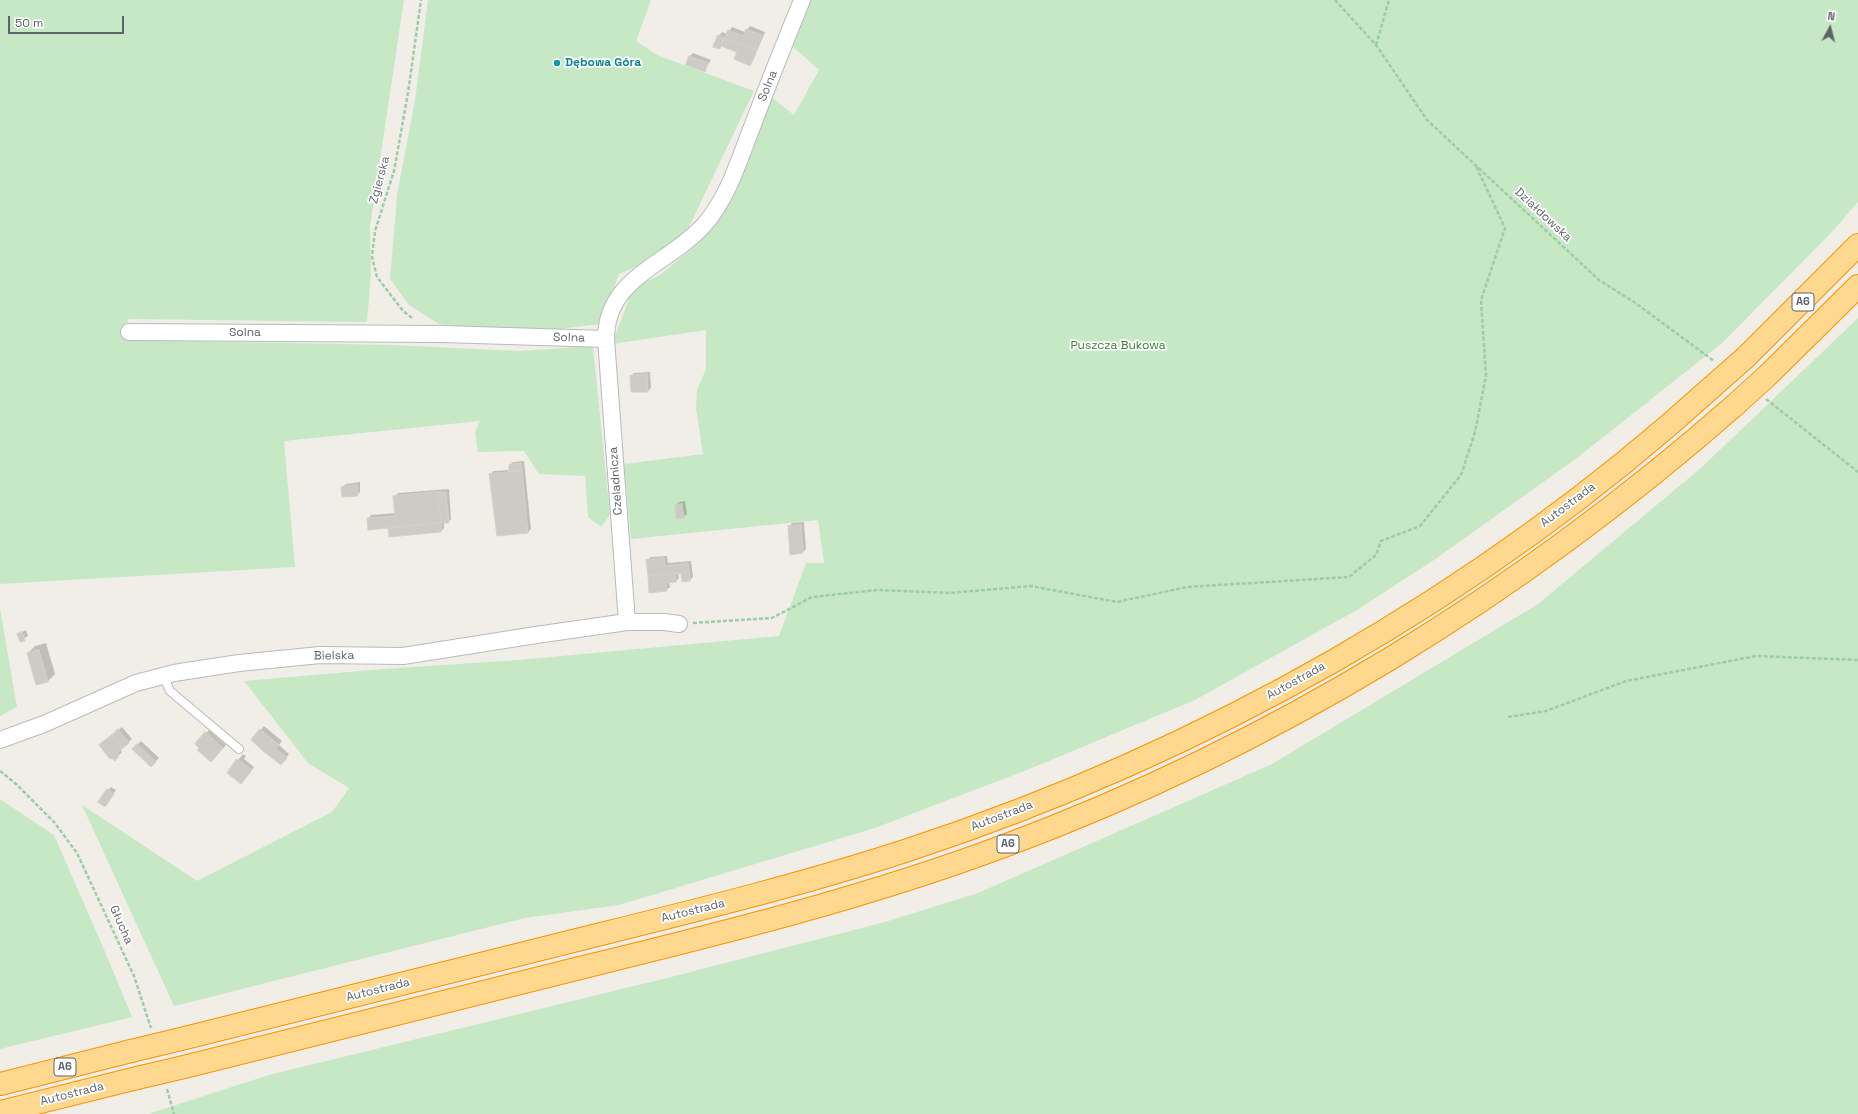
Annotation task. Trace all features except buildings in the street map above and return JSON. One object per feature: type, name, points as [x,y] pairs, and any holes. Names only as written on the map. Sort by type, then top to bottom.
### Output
[{"type":"highway","name":"Autostrada","points":[[0,1084],[652,922],[828,875],[909,850],[988,822],[1112,772],[1170,746],[1270,696],[1319,669],[1433,600],[1576,500],[1641,448],[1746,357],[1858,245]]},
{"type":"highway","name":"Autostrada","points":[[0,1112],[655,950],[844,899],[1002,847],[1106,805],[1232,746],[1318,701],[1402,652],[1519,575],[1575,535],[1674,457],[1735,405],[1769,374],[1858,286]]},
{"type":"street","name":"Solna","points":[[129,332],[442,334],[606,339],[606,320],[612,306],[621,293],[645,271],[691,237],[704,224],[714,210],[731,180],[802,0]]},
{"type":"street","name":"Czeladnicza","points":[[606,339],[627,622]]},
{"type":"street","name":"Bielska","points":[[0,740],[44,724],[136,683],[163,675],[239,663],[320,655],[403,656],[627,622],[664,622],[680,624]]},
{"type":"lane","points":[[163,675],[170,691],[239,749]]},
{"type":"path","name":"Zgierska","points":[[415,320],[403,311],[377,277],[372,257],[375,231],[394,171],[408,93],[421,0]]},
{"type":"path","name":"Działdowska","points":[[1335,0],[1376,45],[1427,120],[1599,280],[1634,302],[1716,362]]},
{"type":"path","points":[[1376,45],[1389,0]]},
{"type":"path","points":[[680,624],[772,618],[812,597],[877,590],[950,593],[1031,586],[1117,602],[1187,587],[1349,577],[1376,555],[1382,541],[1420,526],[1461,475],[1475,432],[1486,376],[1481,300],[1505,228],[1475,164]]},
{"type":"path","points":[[1764,398],[1858,472]]},
{"type":"path","points":[[1508,717],[1546,711],[1626,681],[1756,656],[1858,660]]},
{"type":"path","name":"Głucha","points":[[0,771],[16,784],[54,822],[77,853],[134,976],[153,1034]]},
{"type":"path","points":[[166,1084],[174,1114]]},
{"type":"green space","points":[[0,0],[404,0],[370,226],[371,275],[367,322],[128,319],[125,340],[392,345],[519,351],[593,346],[610,515],[601,527],[588,517],[585,476],[539,474],[524,451],[478,452],[475,432],[480,421],[284,441],[295,567],[0,584]]},
{"type":"green space","points":[[428,0],[651,0],[636,41],[657,55],[754,91],[688,229],[654,259],[619,274],[601,324],[558,329],[463,327],[439,324],[409,305],[390,279],[397,195],[415,100]]},
{"type":"green space","name":"Puszcza Bukowa","points":[[811,0],[1858,0],[1858,202],[1831,233],[1722,343],[1577,458],[1434,560],[1357,610],[1195,700],[1032,768],[875,828],[619,905],[525,918],[174,1006],[82,805],[197,881],[332,812],[349,788],[308,763],[244,681],[383,669],[518,660],[779,636],[806,563],[824,563],[818,520],[631,539],[624,464],[703,454],[696,409],[697,390],[706,369],[706,330],[612,344],[633,288],[660,275],[700,242],[770,96],[794,115],[819,70],[793,47]]},
{"type":"green space","points":[[1858,318],[1858,1114],[148,1114],[269,1075],[667,978],[885,922],[978,893],[1272,764],[1538,604],[1702,467]]},
{"type":"green space","points":[[0,608],[17,707],[0,716]]},
{"type":"green space","points":[[0,799],[54,835],[132,1017],[0,1049]]},
{"type":"place","name":"Dębowa Góra","points":[[557,63]]}]
